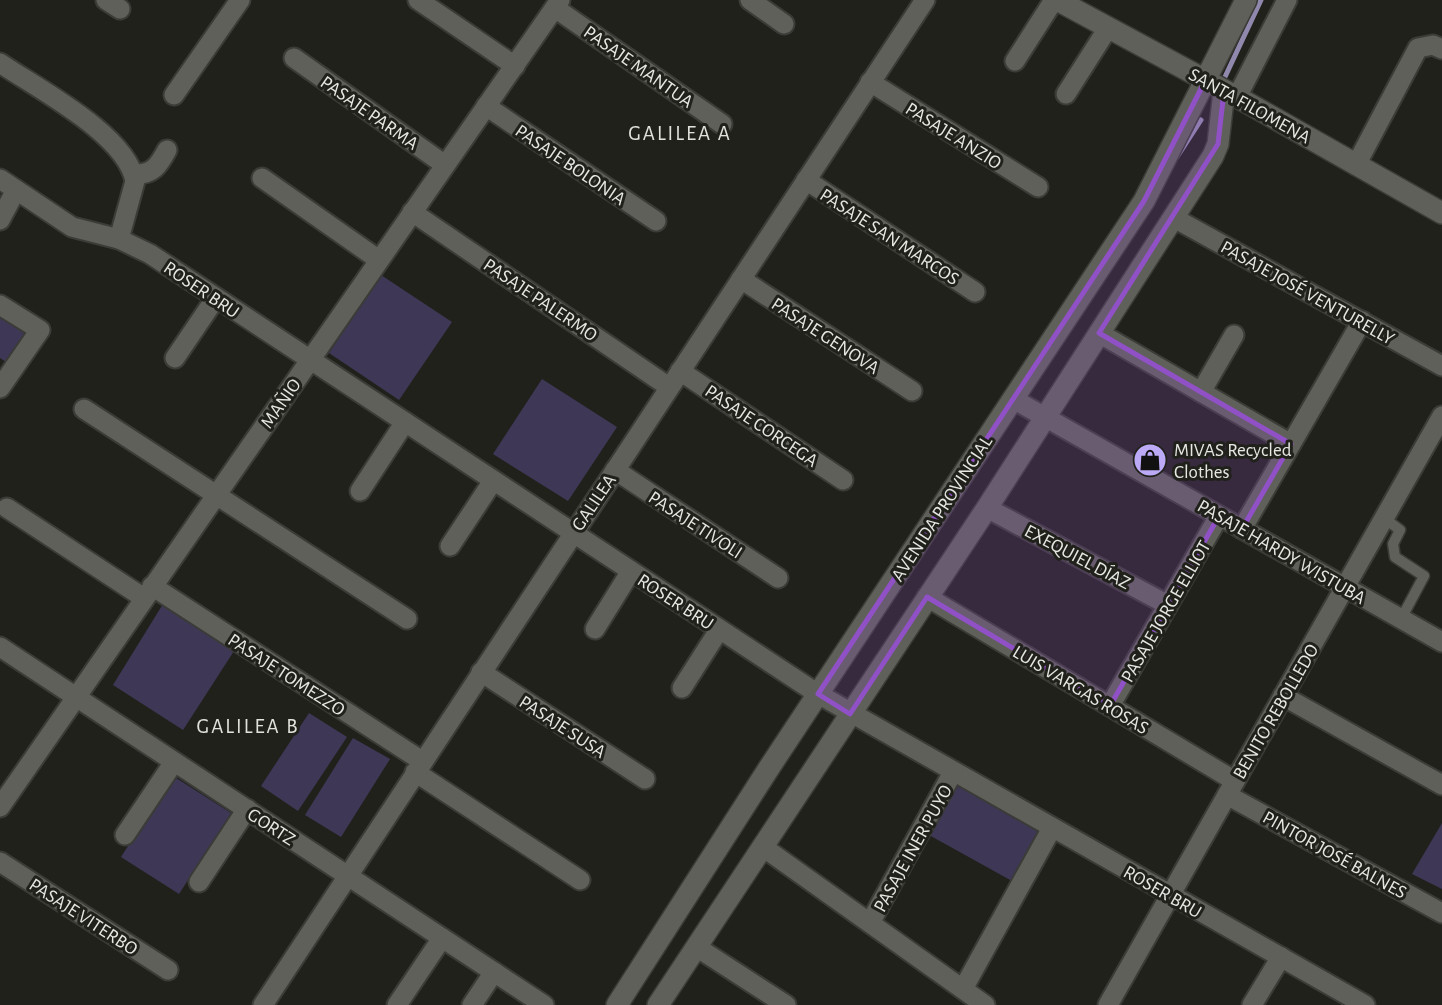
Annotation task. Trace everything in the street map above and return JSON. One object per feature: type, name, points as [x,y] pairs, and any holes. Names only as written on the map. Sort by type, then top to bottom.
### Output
[{"type":"street","points":[[418,0],[514,66]]},
{"type":"street","points":[[750,0],[785,24]]},
{"type":"street","name":"GALILEA","points":[[263,1005],[925,0]]},
{"type":"street","points":[[1015,61],[1056,0]]},
{"type":"street","name":"SANTA FILOMENA","points":[[1056,0],[1231,94],[1442,213]]},
{"type":"street","name":"AVENIDA PROVINCIAL","points":[[617,1005],[818,694],[1144,201],[1246,0]]},
{"type":"street","points":[[1231,94],[1287,0]]},
{"type":"street","points":[[174,95],[233,2]]},
{"type":"street","name":"MAÑIO","points":[[0,807],[558,4]]},
{"type":"street","name":"PASAJE MANTUA","points":[[558,4],[722,124]]},
{"type":"street","points":[[1066,94],[1108,28]]},
{"type":"street","points":[[1356,165],[1418,48],[1434,47]]},
{"type":"street","name":"PASAJE PARMA","points":[[294,58],[445,165]]},
{"type":"street","points":[[0,63],[102,132],[134,174],[134,190],[119,239]]},
{"type":"street","name":"PASAJE ANZIO","points":[[870,82],[1038,187]]},
{"type":"street","name":"AVENIDA PROVINCIAL","points":[[658,1005],[988,508],[1174,218],[1216,150],[1231,94]]},
{"type":"street","name":"PASAJE BOLONIA","points":[[486,106],[656,221]]},
{"type":"street","points":[[134,174],[154,170],[167,150]]},
{"type":"street","points":[[262,178],[379,260]]},
{"type":"street","name":"PASAJE SAN MARCOS","points":[[806,180],[975,292]]},
{"type":"street","points":[[0,220],[8,185]]},
{"type":"street","name":"ROSER BRU","points":[[8,185],[72,227],[119,239],[150,254],[850,714],[1365,1005]]},
{"type":"street","name":"PASAJE PALERMO","points":[[412,212],[675,379]]},
{"type":"street","name":"PASAJE JOSÉ VENTURELLY","points":[[1174,218],[1442,366]]},
{"type":"street","name":"PASAJE GENOVA","points":[[741,279],[912,391]]},
{"type":"street","points":[[175,358],[215,299]]},
{"type":"street","points":[[0,305],[40,330],[0,388]]},
{"type":"street","points":[[1242,529],[1362,321]]},
{"type":"street","points":[[1099,333],[1291,444]]},
{"type":"street","points":[[1201,392],[1234,335]]},
{"type":"street","name":"PASAJE CORCEGA","points":[[675,379],[843,480]]},
{"type":"street","name":"PASAJE HARDY WISTUBA","points":[[1013,399],[1442,642]]},
{"type":"street","points":[[84,410],[407,619]]},
{"type":"street","name":"BENITO REBOLLEDO","points":[[1108,1005],[1442,416]]},
{"type":"street","points":[[360,491],[405,422]]},
{"type":"street","name":"PASAJE TIVOLI","points":[[615,470],[778,578]]},
{"type":"street","points":[[450,546],[494,481]]},
{"type":"street","name":"PASAJE TOMEZZO","points":[[8,508],[148,592],[418,766],[580,880]]},
{"type":"street","name":"EXEQUIEL DÍAZ","points":[[988,508],[1168,605]]},
{"type":"street","name":"PASAJE JORGE ELLIOT","points":[[1110,706],[1219,516]]},
{"type":"street","points":[[595,629],[631,571]]},
{"type":"street","name":"LUIS VARGAS ROSAS","points":[[927,597],[1110,706],[1231,788]]},
{"type":"street","points":[[682,688],[719,630]]},
{"type":"street","name":"GORTZ","points":[[0,647],[544,1005]]},
{"type":"street","name":"PASAJE SUSA","points":[[481,672],[645,779]]},
{"type":"street","points":[[1283,696],[1442,785]]},
{"type":"street","points":[[125,835],[174,762]]},
{"type":"street","name":"PASAJE INER PUYO","points":[[870,923],[953,772]]},
{"type":"street","name":"PINTOR JOSÉ BALNES","points":[[1231,788],[1442,913]]},
{"type":"street","points":[[199,882],[247,809]]},
{"type":"street","points":[[963,989],[1052,828]]},
{"type":"street","points":[[763,847],[985,1005]]},
{"type":"street","name":"PASAJE VITERBO","points":[[0,862],[168,970]]},
{"type":"street","points":[[397,1005],[442,938]]},
{"type":"street","points":[[698,948],[786,1005]]},
{"type":"street","points":[[1252,1005],[1281,957]]},
{"type":"street","points":[[472,1005],[494,972]]},
{"type":"lane","points":[[1384,518],[1400,530],[1393,544],[1395,557],[1424,576],[1402,619]]},
{"type":"highlighted area","points":[[1205,81],[1224,91],[1218,144],[1099,333],[1291,444],[1242,529],[1219,516],[1110,706],[927,597],[850,714],[818,694],[1144,201]]},
{"type":"shaded area","points":[[381,275],[452,322],[399,400],[329,353]]},
{"type":"shaded area","points":[[0,314],[32,333],[9,364],[0,358]]},
{"type":"shaded area","points":[[542,379],[617,427],[568,501],[493,454]]},
{"type":"shaded area","points":[[163,604],[234,651],[183,730],[113,685]]},
{"type":"shaded area","points":[[309,713],[347,737],[298,811],[261,786]]},
{"type":"shaded area","points":[[353,738],[390,759],[341,837],[305,815]]},
{"type":"shaded area","points":[[173,776],[231,813],[179,894],[121,857]]},
{"type":"shaded area","points":[[954,784],[1042,830],[1012,881],[929,835]]},
{"type":"shaded area","points":[[1442,823],[1442,889],[1412,874]]},
{"type":"waterway","points":[[1224,79],[1261,0]]},
{"type":"waterway","points":[[1177,157],[1201,120]]},
{"type":"place","name":"MIVAS Recycled Clothes","points":[[1150,460]]},
{"type":"district","name":"GALILEA A","points":[[680,133]]},
{"type":"district","name":"GALILEA B","points":[[248,726]]}]
